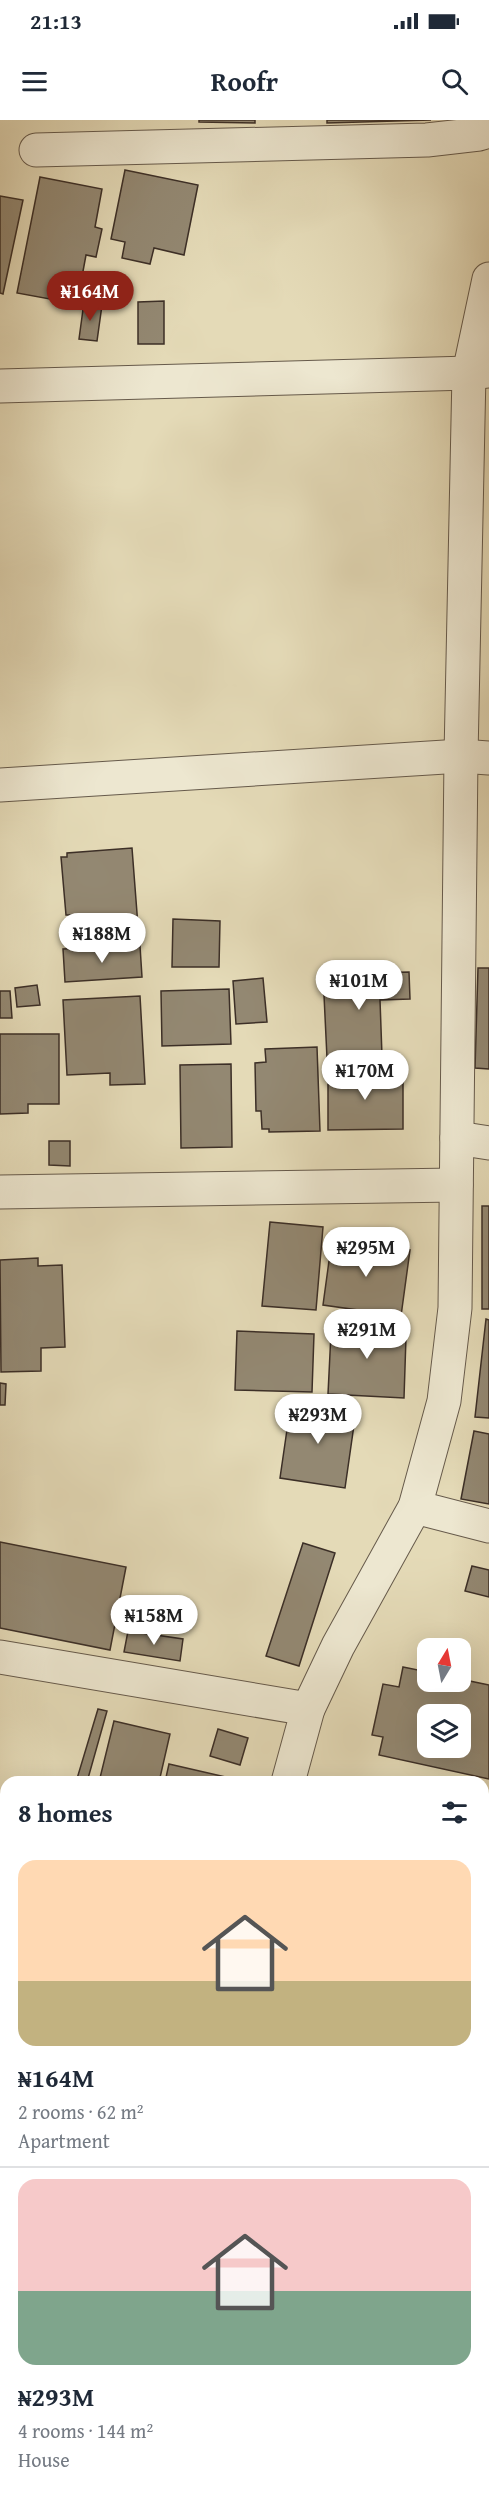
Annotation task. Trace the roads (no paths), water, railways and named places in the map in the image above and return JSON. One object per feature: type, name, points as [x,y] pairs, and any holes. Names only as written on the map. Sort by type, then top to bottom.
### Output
[{"type":"street","points":[[36,150],[427,140],[489,131]]},
{"type":"street","points":[[290,1776],[308,1709],[338,1646],[415,1507],[444,1401],[455,1308],[457,1138],[475,757],[479,372],[489,279]]},
{"type":"street","points":[[0,386],[479,372]]},
{"type":"street","points":[[0,785],[475,757]]},
{"type":"street","points":[[457,1138],[489,1143]]},
{"type":"street","points":[[0,1192],[456,1185]]},
{"type":"street","points":[[415,1507],[489,1526]]},
{"type":"street","points":[[0,1657],[308,1709]]}]
